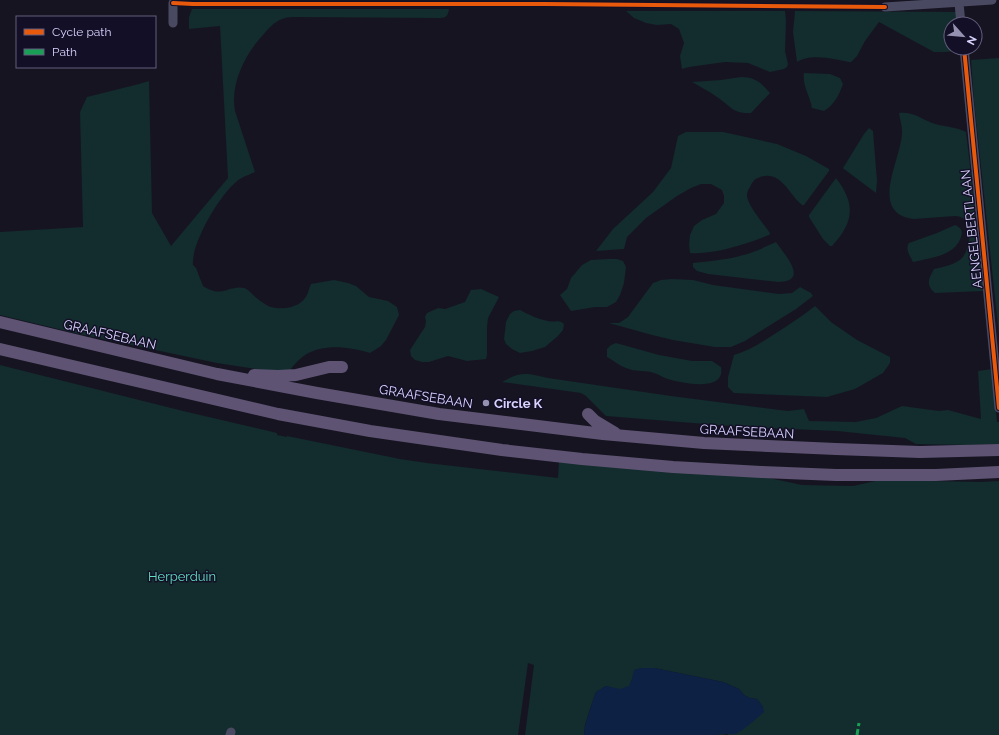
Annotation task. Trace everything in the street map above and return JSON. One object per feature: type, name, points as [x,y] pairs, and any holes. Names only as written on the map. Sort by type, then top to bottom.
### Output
[{"type":"main road","name":"GRAAFSEBAAN","points":[[0,322],[217,374],[439,414],[620,436],[704,443],[920,452],[999,450]]},
{"type":"main road","points":[[0,349],[278,414],[502,450],[673,467],[761,472],[836,475],[936,475],[999,472]]},
{"type":"main road","points":[[217,374],[278,376],[296,375],[329,367],[342,367]]},
{"type":"main road","points":[[588,414],[602,426],[620,436]]},
{"type":"street","points":[[885,7],[992,0]]},
{"type":"street","points":[[173,3],[173,23]]},
{"type":"street","points":[[959,3],[960,16]]},
{"type":"street","name":"AENGELBERTLAAN","points":[[965,56],[999,408]]},
{"type":"green space","points":[[192,9],[449,9],[447,16],[442,18],[291,17],[282,19],[271,26],[250,51],[240,70],[235,90],[235,111],[255,172],[238,180],[222,197],[202,232],[194,256],[193,265],[196,268],[203,286],[217,292],[240,287],[244,288],[263,303],[271,307],[285,308],[294,306],[306,297],[311,284],[334,280],[356,286],[369,297],[388,301],[397,307],[399,315],[386,340],[381,346],[370,353],[337,347],[320,349],[305,355],[289,371],[275,372],[217,363],[79,334],[0,315],[0,232],[83,227],[80,112],[87,97],[149,81],[152,213],[171,246],[228,178],[220,26],[189,29],[189,17]]},
{"type":"green space","points":[[626,11],[785,11],[785,51],[788,64],[787,67],[770,72],[748,63],[725,62],[682,69],[680,56],[684,43],[679,29],[671,24],[657,25],[646,23],[634,18]]},
{"type":"green space","points":[[795,11],[962,12],[962,16],[943,16],[943,52],[934,52],[879,22],[865,41],[857,56],[851,62],[816,57],[803,59],[797,62],[793,32]]},
{"type":"green space","points":[[999,58],[999,335],[971,60]]},
{"type":"green space","points":[[804,73],[830,74],[840,78],[843,84],[838,96],[824,111],[812,108],[804,82]]},
{"type":"green space","points":[[741,77],[758,81],[770,93],[751,113],[740,112],[732,109],[722,100],[692,82],[721,80]]},
{"type":"green space","points":[[899,113],[909,113],[935,124],[966,132],[983,291],[935,293],[929,284],[929,279],[934,269],[955,263],[964,256],[970,233],[967,222],[963,218],[955,216],[914,219],[900,215],[892,207],[890,183],[901,143],[902,132]]},
{"type":"green space","points":[[869,128],[873,131],[877,181],[876,193],[843,168]]},
{"type":"green space","points":[[686,132],[723,132],[777,144],[806,156],[829,169],[829,171],[804,205],[798,202],[776,178],[765,176],[754,180],[748,191],[748,200],[753,210],[770,233],[769,235],[751,242],[719,251],[690,253],[690,235],[694,226],[702,220],[716,214],[724,203],[722,190],[711,184],[701,184],[677,196],[646,218],[627,237],[624,249],[596,251],[613,229],[653,192],[671,168],[678,136]]},
{"type":"green space","points":[[836,178],[847,196],[850,213],[845,229],[832,246],[830,246],[823,239],[809,215]]},
{"type":"green space","points":[[955,225],[960,228],[962,233],[958,243],[953,248],[941,255],[913,262],[909,255],[909,243]]},
{"type":"green space","points":[[776,242],[789,260],[794,273],[792,278],[787,281],[778,282],[708,274],[697,271],[693,267],[693,263],[738,256],[753,252]]},
{"type":"green space","points":[[608,259],[623,261],[626,267],[624,283],[616,302],[607,307],[595,307],[571,311],[560,295],[567,289],[571,278],[582,265],[591,260]]},
{"type":"green space","points":[[661,280],[693,280],[713,285],[779,294],[792,293],[800,287],[811,293],[813,296],[796,309],[745,341],[731,347],[715,347],[673,340],[609,323],[619,323],[628,317],[653,283]]},
{"type":"green space","points":[[481,289],[499,297],[488,318],[486,359],[467,361],[448,356],[429,362],[415,360],[411,356],[410,350],[425,327],[425,317],[427,313],[438,308],[445,309],[465,302],[471,290]]},
{"type":"green space","points":[[815,306],[831,322],[857,340],[890,357],[890,363],[883,373],[855,389],[827,397],[734,393],[728,387],[728,377],[734,355],[764,341]]},
{"type":"green space","points":[[520,310],[541,319],[558,321],[564,324],[563,330],[545,347],[520,353],[506,344],[504,339],[506,322],[510,314],[514,311]]},
{"type":"green space","points":[[616,343],[659,355],[692,361],[712,361],[721,367],[721,375],[717,380],[710,383],[692,384],[666,378],[651,372],[629,369],[607,357],[607,349]]},
{"type":"green space","name":"Herperduin","points":[[0,365],[277,433],[277,435],[427,463],[558,478],[559,462],[769,478],[802,485],[853,486],[880,480],[999,481],[999,735],[727,735],[763,707],[757,699],[744,695],[739,689],[723,682],[654,668],[642,668],[635,670],[630,686],[620,690],[606,686],[596,692],[585,725],[584,735],[525,735],[534,665],[528,663],[518,735],[0,735]]},
{"type":"green space","points":[[992,369],[997,422],[999,422],[999,444],[916,444],[905,438],[837,431],[743,427],[606,416],[581,393],[502,382],[514,376],[529,374],[671,396],[788,411],[804,409],[809,421],[856,422],[876,418],[902,406],[939,411],[948,410],[981,419],[978,371]]},
{"type":"water","points":[[654,668],[723,682],[739,689],[744,695],[750,698],[757,699],[763,707],[764,712],[735,734],[584,735],[585,726],[596,692],[606,686],[620,689],[629,686],[634,670]]},
{"type":"marked path","points":[[857,735],[859,723]]},
{"type":"cycle path","points":[[173,3],[885,7]]},
{"type":"cycle path","points":[[965,56],[999,408]]},
{"type":"place","name":"Circle K","points":[[486,403]]}]
